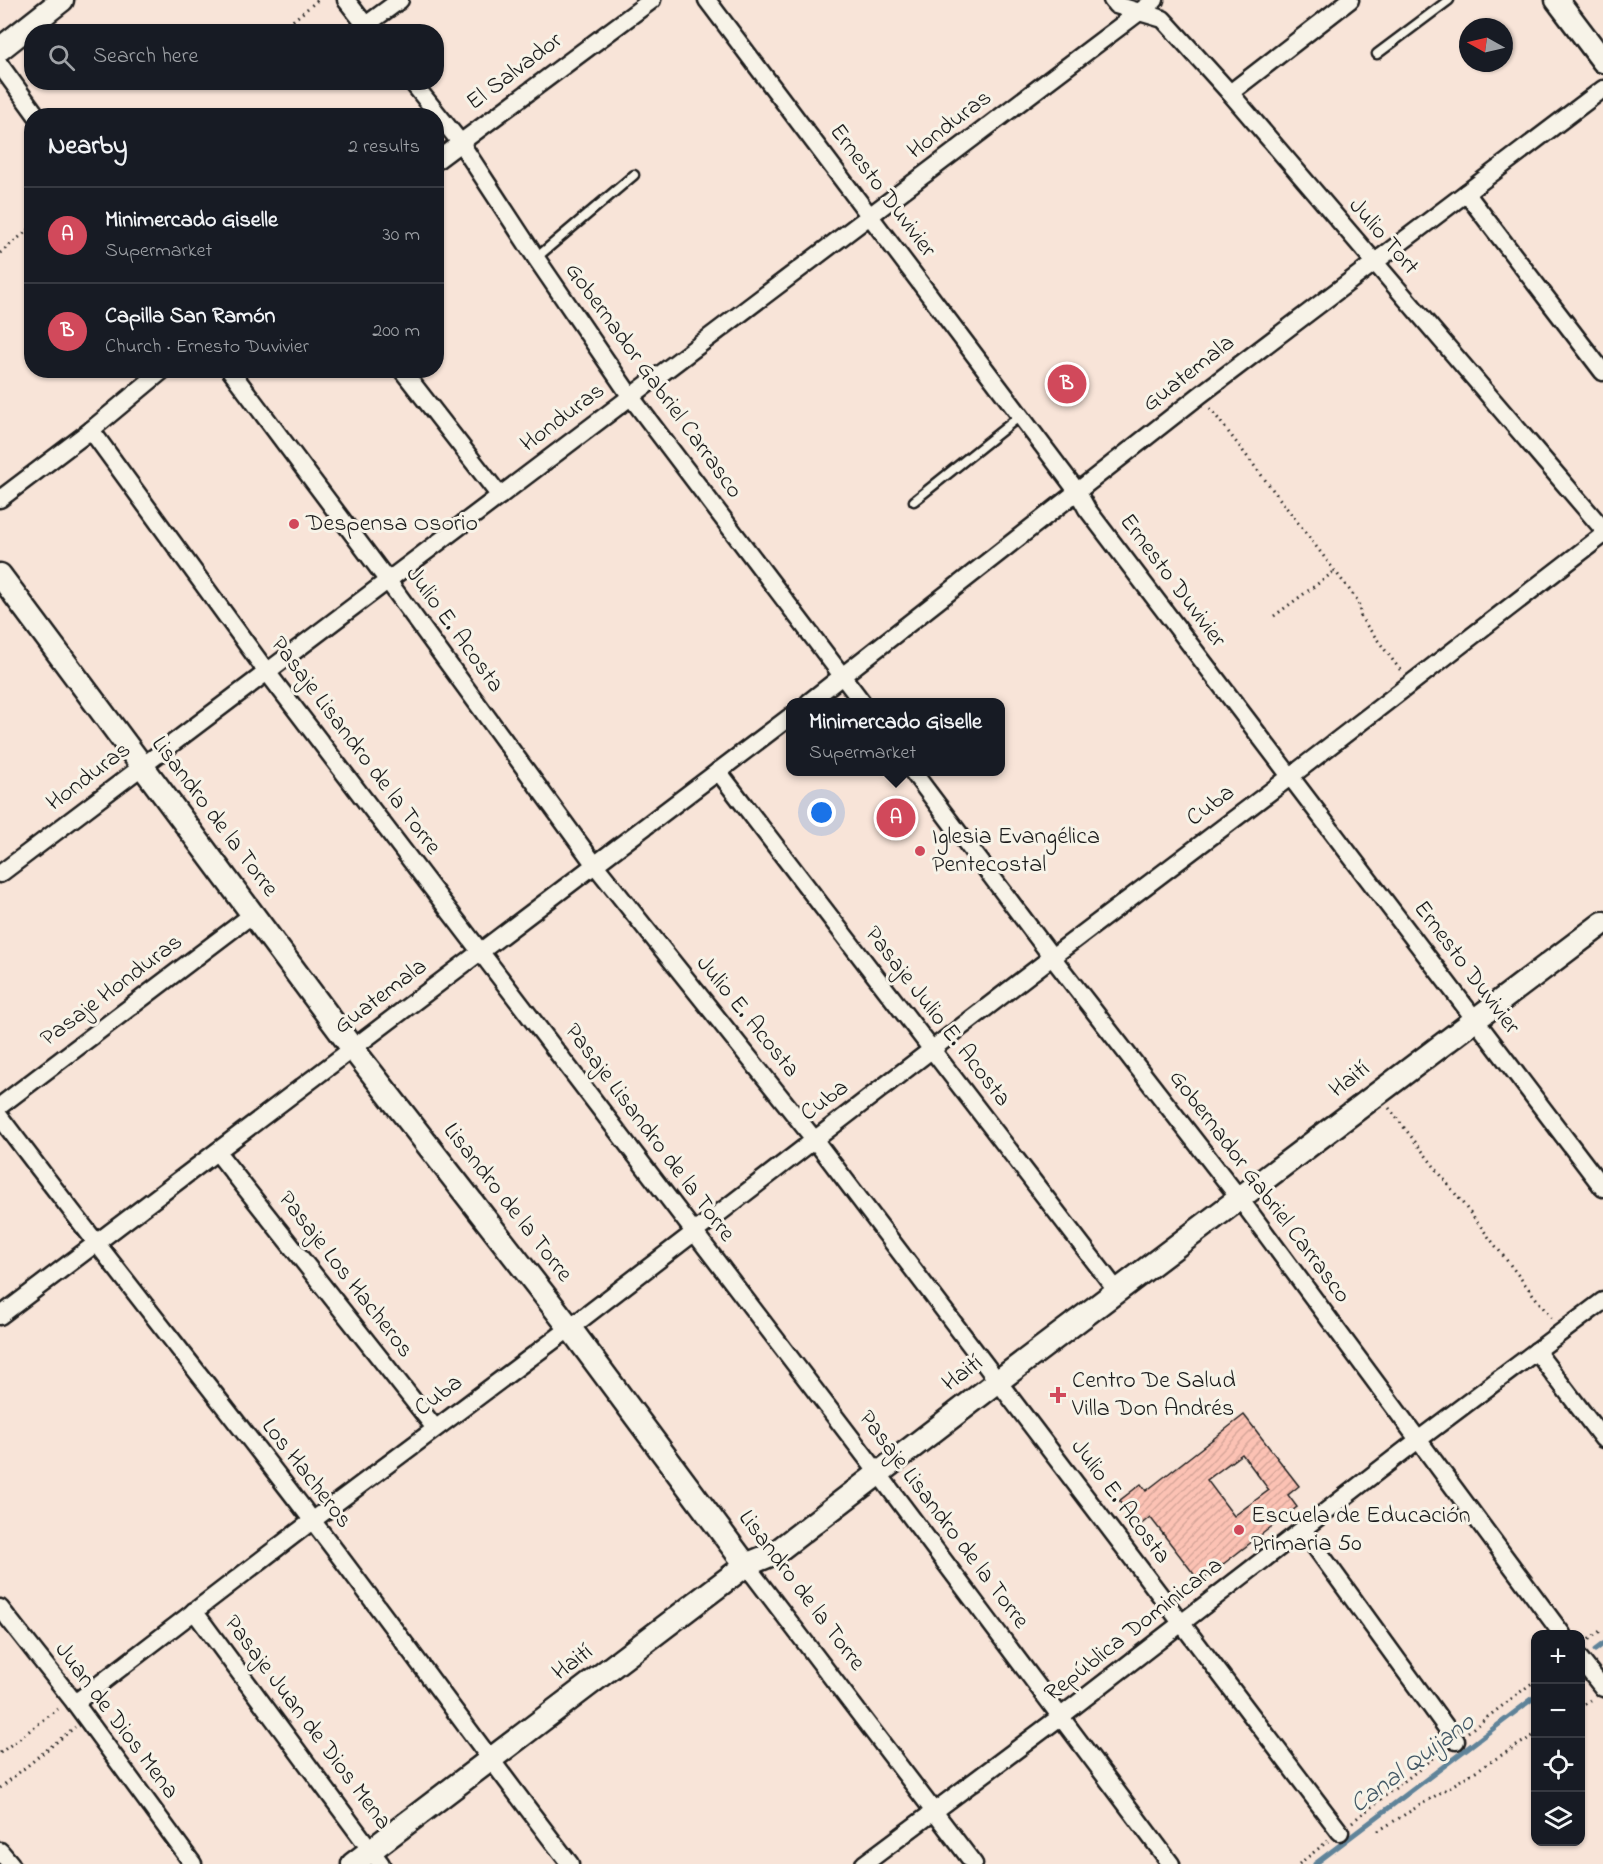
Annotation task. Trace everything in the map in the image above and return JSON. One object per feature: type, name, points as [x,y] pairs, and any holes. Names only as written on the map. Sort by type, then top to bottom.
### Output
[{"type":"street","points":[[32,24],[62,0]]},
{"type":"street","points":[[346,0],[365,24]]},
{"type":"street","points":[[373,24],[400,0]]},
{"type":"street","name":"El Salvador","points":[[444,155],[652,0]]},
{"type":"street","name":"Ernesto Duvivier","points":[[707,0],[1077,491],[1088,510],[1603,1188]]},
{"type":"street","name":"Julio Tort","points":[[1112,0],[1116,5],[1163,19],[1230,93],[1603,529]]},
{"type":"street","name":"Honduras","points":[[0,874],[1155,0]]},
{"type":"street","points":[[1230,93],[1350,0]]},
{"type":"street","points":[[1557,0],[1603,61]]},
{"type":"street","points":[[0,49],[24,30]]},
{"type":"street","points":[[0,65],[31,108]]},
{"type":"street","name":"Guatemala","points":[[814,698],[1200,395],[1603,89]]},
{"type":"street","name":"Gobernador Gabriel Carrasco","points":[[418,90],[433,108]]},
{"type":"street","name":"Gobernador Gabriel Carrasco","points":[[444,122],[460,142],[631,397],[859,698]]},
{"type":"street","points":[[1466,193],[1602,369]]},
{"type":"street","points":[[0,499],[91,430],[154,378]]},
{"type":"street","name":"Julio E. Acosta","points":[[236,378],[388,580],[595,865],[814,1139],[1340,1832]]},
{"type":"street","points":[[408,378],[500,496]]},
{"type":"street","name":"Pasaje Lisandro de la Torre","points":[[91,430],[267,672],[878,1473],[1171,1864]]},
{"type":"street","name":"Cuba","points":[[75,1703],[312,1521],[570,1328],[1603,535]]},
{"type":"street","name":"Lisandro de la Torre","points":[[0,575],[353,1049],[570,1328],[746,1565],[974,1864]]},
{"type":"street","name":"Guatemala","points":[[0,1316],[786,720]]},
{"type":"street","name":"Pasaje Julio E. Acosta","points":[[718,771],[1118,1292]]},
{"type":"street","name":"Gobernador Gabriel Carrasco","points":[[918,776],[1052,957],[1240,1199],[1558,1630]]},
{"type":"street","name":"Pasaje Honduras","points":[[0,1106],[253,914]]},
{"type":"street","name":"Haití","points":[[353,1864],[376,1857],[490,1760],[746,1565],[775,1553],[1475,1019],[1602,926]]},
{"type":"street","name":"Los Hacheros","points":[[0,1117],[96,1245],[312,1521],[570,1864]]},
{"type":"street","name":"Pasaje Los Hacheros","points":[[217,1152],[435,1428]]},
{"type":"street","name":"República Dominicana","points":[[864,1864],[1060,1717],[1603,1300]]},
{"type":"street","points":[[1536,1351],[1603,1439]]},
{"type":"street","points":[[1303,1530],[1456,1741]]},
{"type":"street","name":"Juan de Dios Mena","points":[[0,1608],[75,1703],[192,1864]]},
{"type":"street","name":"Pasaje Juan de Dios Mena","points":[[194,1611],[376,1857]]},
{"type":"street","points":[[1585,1664],[1603,1688]]},
{"type":"street","points":[[0,1851],[10,1864]]},
{"type":"lane","points":[[1377,54],[1449,0]]},
{"type":"lane","points":[[536,258],[634,176]]},
{"type":"lane","points":[[914,501],[1020,416]]},
{"type":"path","points":[[289,24],[318,0]]},
{"type":"path","points":[[0,253],[24,234]]},
{"type":"path","points":[[1200,395],[1358,601],[1361,618],[1411,684]]},
{"type":"path","points":[[1274,616],[1335,571]]},
{"type":"path","points":[[1378,1093],[1562,1332]]},
{"type":"path","points":[[1585,1642],[1603,1629]]},
{"type":"path","points":[[1299,1864],[1531,1684]]},
{"type":"path","points":[[0,1753],[59,1708],[75,1703]]},
{"type":"path","points":[[0,1788],[86,1718]]},
{"type":"path","points":[[1378,1831],[1531,1737]]},
{"type":"building","points":[[1244,1415],[1299,1486],[1288,1495],[1297,1507],[1200,1582],[1150,1517],[1138,1527],[1119,1501],[1141,1484],[1146,1491]],"holes":[[[1242,1454],[1269,1490],[1234,1516],[1207,1480]]]},
{"type":"waterway","name":"Canal Quijano","points":[[1595,1650],[1603,1644]]},
{"type":"waterway","name":"Canal Quijano","points":[[1315,1864],[1531,1700]]},
{"type":"place","name":"Capilla San Ramón","points":[[1067,384]]},
{"type":"place","name":"Despensa Osorio","points":[[294,524]]},
{"type":"place","name":"Minimercado Giselle","points":[[896,818]]},
{"type":"place","name":"Iglesia Evangélica Pentecostal","points":[[920,851]]},
{"type":"place","name":"Centro De Salud Villa Don Andrés","points":[[1058,1395]]},
{"type":"place","name":"Escuela de Educación Primaria 50","points":[[1239,1530]]}]
